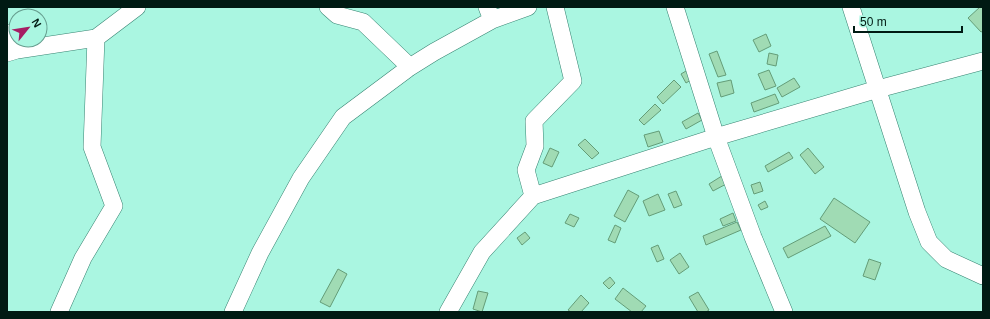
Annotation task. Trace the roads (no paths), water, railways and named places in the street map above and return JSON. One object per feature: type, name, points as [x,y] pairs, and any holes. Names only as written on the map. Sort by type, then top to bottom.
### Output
[{"type":"street","points":[[7,33],[12,51],[96,38],[136,7]]},
{"type":"street","points":[[328,7],[337,15],[363,22],[410,68]]},
{"type":"street","points":[[233,312],[260,253],[298,185],[343,117],[410,68],[489,14],[528,7]]},
{"type":"street","points":[[533,196],[526,170],[535,146],[534,120],[573,81],[555,7]]},
{"type":"street","points":[[675,7],[716,137],[753,237],[784,312]]},
{"type":"street","points":[[851,7],[917,212],[929,242],[946,259],[983,276]]},
{"type":"street","points":[[59,312],[83,258],[114,206],[92,147],[96,38]]},
{"type":"street","points":[[448,312],[482,252],[533,196],[716,137],[878,88],[983,60]]}]
